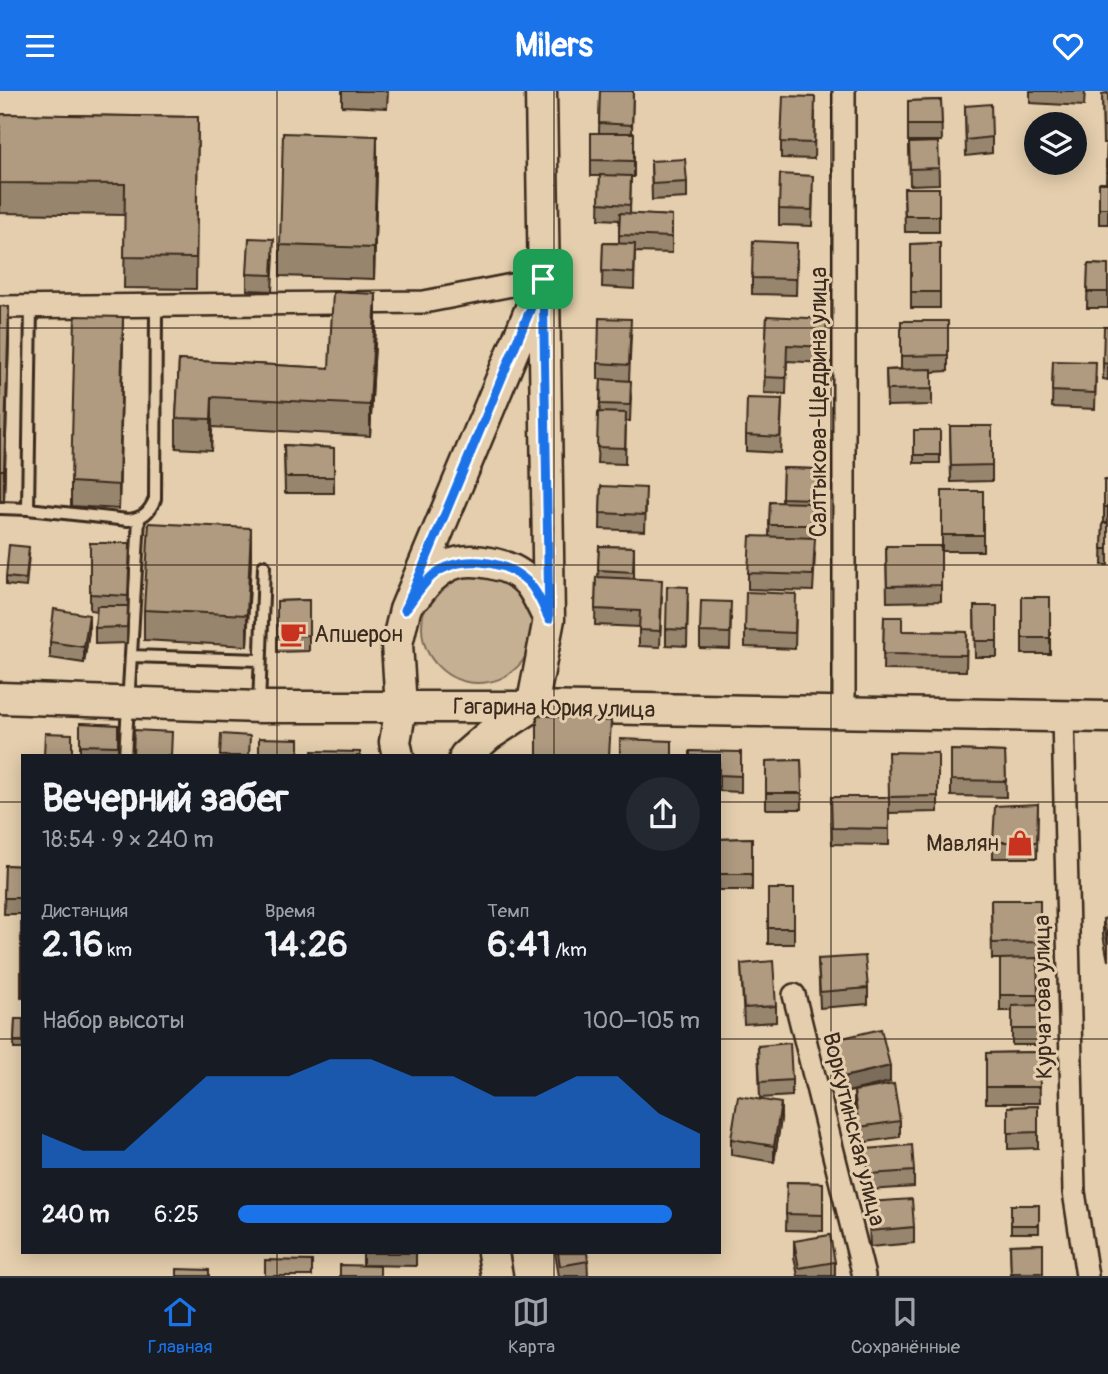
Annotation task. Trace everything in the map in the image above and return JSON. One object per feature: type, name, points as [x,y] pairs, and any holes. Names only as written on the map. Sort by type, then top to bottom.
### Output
[{"type":"main road","points":[[467,754],[489,735],[532,707],[549,619],[541,91]]},
{"type":"main road","points":[[397,754],[394,742],[401,707],[397,644],[405,610],[543,279]]},
{"type":"main road","points":[[405,610],[431,576],[450,565],[480,562],[504,566],[529,582],[549,619]]},
{"type":"main road","name":"Гагарина Юрия улица","points":[[0,698],[259,707],[532,707],[1108,717]]},
{"type":"main road","points":[[493,1254],[497,1276]]},
{"type":"street","name":"Салтыкова-Щедрина улица","points":[[844,91],[844,712]]},
{"type":"street","points":[[0,307],[424,302],[543,279]]},
{"type":"street","name":"Курчатова улица","points":[[1063,716],[1074,1192],[1087,1276]]},
{"type":"street","name":"Воркутинская улица","points":[[794,995],[864,1276]]},
{"type":"lane","points":[[0,507],[138,519],[150,511],[155,499],[156,306]]},
{"type":"lane","points":[[28,509],[31,307]]},
{"type":"lane","points":[[125,754],[138,519]]},
{"type":"lane","points":[[259,707],[264,566]]},
{"type":"lane","points":[[131,656],[260,660]]},
{"type":"shaded area","points":[[478,571],[499,575],[517,588],[530,606],[534,627],[530,648],[517,666],[499,679],[478,683],[457,679],[439,666],[426,648],[422,627],[426,606],[439,588],[457,575]]},
{"type":"building","points":[[600,91],[633,91],[632,125],[599,123]]},
{"type":"building","points":[[1108,93],[1108,127],[1103,127],[1102,94]]},
{"type":"building","points":[[783,96],[815,97],[814,143],[781,142]]},
{"type":"building","points":[[941,100],[942,125],[908,125],[908,101]]},
{"type":"building","points":[[991,104],[992,137],[966,140],[965,106]]},
{"type":"building","points":[[0,114],[198,117],[196,258],[124,257],[125,184],[0,183]]},
{"type":"building","points":[[1107,132],[1108,167],[1106,167]]},
{"type":"building","points":[[283,133],[377,136],[374,248],[280,245]]},
{"type":"building","points":[[591,133],[634,133],[634,161],[591,160]]},
{"type":"building","points":[[938,142],[939,168],[910,169],[909,143]]},
{"type":"building","points":[[685,159],[687,182],[652,184],[651,161]]},
{"type":"building","points":[[780,174],[813,176],[812,210],[779,209]]},
{"type":"building","points":[[600,175],[631,176],[630,205],[599,203]]},
{"type":"building","points":[[1099,183],[1108,183],[1108,208],[1099,208]]},
{"type":"building","points":[[904,188],[939,188],[939,216],[905,216]]},
{"type":"building","points":[[620,213],[672,216],[672,237],[619,235]]},
{"type":"building","points":[[249,238],[274,239],[272,275],[247,274]]},
{"type":"building","points":[[753,241],[797,243],[796,279],[752,278]]},
{"type":"building","points":[[603,243],[635,244],[634,273],[602,271]]},
{"type":"building","points":[[940,243],[940,292],[911,292],[911,244]]},
{"type":"building","points":[[1088,264],[1108,265],[1108,292],[1087,292]]},
{"type":"building","points":[[333,292],[376,294],[370,405],[212,397],[211,419],[176,418],[179,360],[329,368]]},
{"type":"building","points":[[0,306],[9,307],[4,470],[0,470]]},
{"type":"building","points":[[75,316],[123,317],[119,485],[71,482]]},
{"type":"building","points":[[767,316],[827,319],[825,347],[787,345],[786,378],[764,377]]},
{"type":"building","points":[[599,318],[631,319],[629,365],[598,363]]},
{"type":"building","points":[[901,321],[948,321],[948,355],[901,356]]},
{"type":"building","points":[[1104,327],[1108,327],[1108,364],[1103,363]]},
{"type":"building","points":[[1053,361],[1096,362],[1095,393],[1052,391]]},
{"type":"building","points":[[932,369],[932,389],[887,390],[886,370]]},
{"type":"building","points":[[601,379],[631,381],[630,405],[600,404]]},
{"type":"building","points":[[747,398],[782,399],[780,437],[746,435]]},
{"type":"building","points":[[598,412],[626,413],[625,448],[597,447]]},
{"type":"building","points":[[950,426],[992,426],[992,465],[951,466]]},
{"type":"building","points":[[914,430],[940,430],[940,455],[914,455]]},
{"type":"building","points":[[284,445],[334,448],[334,477],[285,477]]},
{"type":"building","points":[[783,468],[816,469],[815,499],[782,498]]},
{"type":"building","points":[[1104,480],[1108,480],[1108,507],[1104,507]]},
{"type":"building","points":[[601,486],[646,488],[645,515],[600,513]]},
{"type":"building","points":[[942,491],[983,491],[983,535],[942,535]]},
{"type":"building","points":[[770,502],[811,503],[811,525],[769,525]]},
{"type":"building","points":[[149,523],[251,528],[247,615],[144,610]]},
{"type":"building","points":[[1103,523],[1108,523],[1108,549],[1102,549]]},
{"type":"building","points":[[750,536],[815,538],[813,575],[748,573]]},
{"type":"building","points":[[90,543],[130,543],[128,596],[90,594]]},
{"type":"building","points":[[9,545],[29,547],[26,579],[6,577]]},
{"type":"building","points":[[599,546],[634,547],[633,572],[598,570]]},
{"type":"building","points":[[886,546],[941,546],[941,585],[887,586]]},
{"type":"building","points":[[596,577],[662,580],[660,631],[639,630],[640,611],[595,609]]},
{"type":"building","points":[[667,586],[688,587],[687,630],[666,629]]},
{"type":"building","points":[[746,592],[796,594],[795,633],[745,631]]},
{"type":"building","points":[[1022,597],[1050,597],[1050,638],[1022,638]]},
{"type":"building","points":[[309,600],[309,635],[277,636],[277,601]]},
{"type":"building","points":[[701,601],[731,602],[730,633],[700,632]]},
{"type":"building","points":[[97,606],[128,606],[127,627],[95,628]]},
{"type":"building","points":[[974,606],[997,606],[997,641],[975,641]]},
{"type":"building","points":[[54,609],[89,615],[84,647],[50,642]]},
{"type":"building","points":[[884,617],[902,617],[902,631],[967,632],[966,655],[883,654]]},
{"type":"building","points":[[537,715],[611,721],[609,754],[537,754]]},
{"type":"building","points":[[80,723],[118,725],[118,746],[80,745]]},
{"type":"building","points":[[134,730],[172,732],[171,754],[133,754]]},
{"type":"building","points":[[45,733],[72,734],[72,754],[44,754]]},
{"type":"building","points":[[221,734],[250,736],[249,754],[220,754]]},
{"type":"building","points":[[259,738],[299,739],[299,754],[259,754]]},
{"type":"building","points":[[620,739],[672,741],[672,754],[620,754]]},
{"type":"building","points":[[951,750],[1005,752],[1006,781],[951,780]]},
{"type":"building","points":[[312,751],[360,752],[360,754],[312,754]]},
{"type":"building","points":[[690,751],[741,752],[741,776],[721,775],[721,754],[690,754]]},
{"type":"building","points":[[888,752],[938,753],[938,796],[889,797]]},
{"type":"building","points":[[801,760],[802,793],[766,793],[766,761]]},
{"type":"building","points":[[831,797],[889,797],[889,829],[832,828]]},
{"type":"building","points":[[1038,804],[1037,842],[993,842],[995,806]]},
{"type":"building","points":[[752,838],[752,874],[721,874],[721,839]]},
{"type":"building","points":[[5,865],[21,866],[21,898],[4,898]]},
{"type":"building","points":[[768,889],[794,889],[794,928],[768,928]]},
{"type":"building","points":[[991,900],[1040,900],[1040,942],[992,943]]},
{"type":"building","points":[[1108,918],[1108,945],[1103,919]]},
{"type":"building","points":[[865,956],[868,988],[820,992],[818,959]]},
{"type":"building","points":[[1037,958],[1038,995],[1000,995],[1000,959]]},
{"type":"building","points":[[773,961],[776,1006],[744,1008],[741,964]]},
{"type":"building","points":[[1046,1005],[1047,1029],[1012,1029],[1012,1006]]},
{"type":"building","points":[[15,1019],[21,1019],[21,1041],[14,1041]]},
{"type":"building","points":[[881,1029],[890,1066],[843,1077],[834,1040]]},
{"type":"building","points":[[790,1043],[792,1080],[760,1082],[758,1046]]},
{"type":"building","points":[[1039,1052],[1040,1087],[986,1087],[986,1053]]},
{"type":"building","points":[[894,1084],[900,1121],[859,1127],[854,1091]]},
{"type":"building","points":[[738,1096],[781,1103],[774,1146],[731,1139]]},
{"type":"building","points":[[1038,1106],[1038,1132],[1008,1133],[1008,1107]]},
{"type":"building","points":[[912,1145],[914,1171],[869,1174],[867,1149]]},
{"type":"building","points":[[787,1182],[823,1183],[823,1215],[786,1214]]},
{"type":"building","points":[[912,1199],[914,1227],[870,1231],[868,1202]]},
{"type":"building","points":[[1011,1205],[1039,1205],[1039,1225],[1011,1225]]},
{"type":"building","points":[[830,1235],[835,1262],[799,1268],[794,1241]]},
{"type":"building","points":[[1043,1244],[1043,1273],[1011,1273],[1010,1245]]},
{"type":"building","points":[[558,1254],[587,1254],[588,1261],[560,1266]]},
{"type":"building","points":[[265,1260],[312,1261],[312,1276],[265,1276]]},
{"type":"building","points":[[340,1265],[380,1266],[380,1276],[340,1276]]},
{"type":"building","points":[[177,1269],[209,1270],[209,1276],[177,1276]]},
{"type":"place","name":"Апшерон","points":[[293,634]]},
{"type":"place","name":"Мавлян","points":[[1020,843]]},
{"type":"route","points":[[543,279],[549,619],[529,582],[504,566],[480,562],[450,565],[431,576],[405,610],[543,279]]}]
